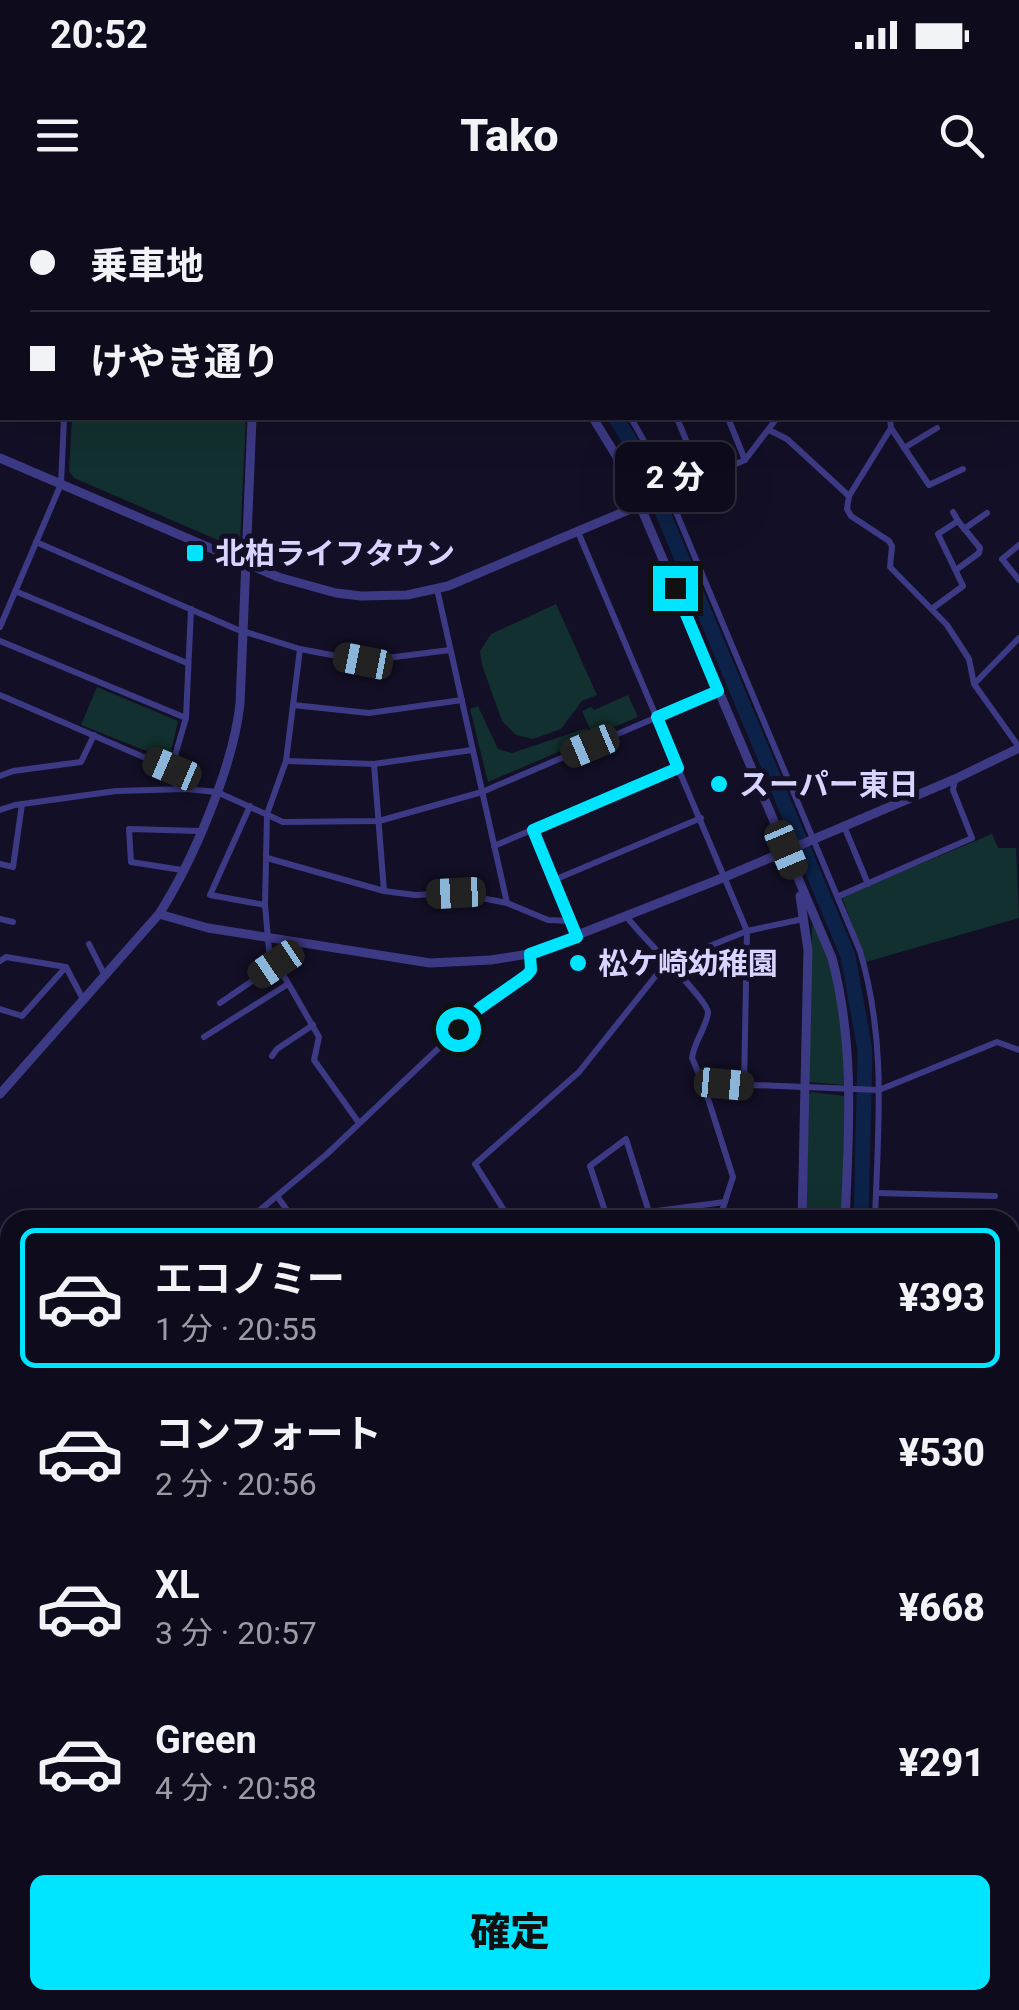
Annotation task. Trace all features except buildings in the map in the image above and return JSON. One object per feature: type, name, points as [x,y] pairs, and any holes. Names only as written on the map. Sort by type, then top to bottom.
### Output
[{"type":"street","points":[[0,627],[61,484],[64,420]]},
{"type":"street","points":[[0,1094],[158,914],[217,792],[238,724],[252,420]]},
{"type":"street","points":[[594,420],[644,504],[718,691],[791,848],[832,958],[841,993],[854,1090],[846,1210]]},
{"type":"street","points":[[632,420],[653,457],[665,494],[839,896],[873,996],[879,1038],[875,1210]]},
{"type":"street","points":[[678,420],[702,479]]},
{"type":"street","points":[[729,420],[745,460]]},
{"type":"street","points":[[0,458],[297,584],[336,594],[378,596],[436,589],[745,460],[775,420]]},
{"type":"street","points":[[890,420],[891,428],[929,485],[963,469]]},
{"type":"street","points":[[158,914],[266,938],[430,963],[476,962],[530,954],[627,918],[954,780],[1019,748],[974,684],[969,659],[933,608],[893,572],[892,546],[851,516],[848,509],[849,496],[891,428]]},
{"type":"street","points":[[904,448],[937,428]]},
{"type":"street","points":[[769,430],[787,440],[849,496]]},
{"type":"street","points":[[953,512],[980,548],[979,553],[956,570]]},
{"type":"street","points":[[964,529],[987,513]]},
{"type":"street","points":[[933,608],[963,586],[938,534],[958,521]]},
{"type":"street","points":[[578,532],[747,930],[744,1086]]},
{"type":"street","points":[[36,542],[243,632],[300,648],[363,661],[450,650]]},
{"type":"street","points":[[1019,546],[1002,559],[1019,580]]},
{"type":"street","points":[[436,589],[507,903]]},
{"type":"street","points":[[15,591],[188,662]]},
{"type":"street","points":[[172,769],[186,718],[191,610]]},
{"type":"street","points":[[974,684],[1019,638]]},
{"type":"street","points":[[0,641],[186,718]]},
{"type":"street","points":[[300,648],[286,761],[267,814],[266,938],[276,964],[319,1038],[314,1060],[359,1123]]},
{"type":"street","points":[[0,810],[131,790],[186,789],[217,792],[283,822],[379,821],[482,792],[718,691]]},
{"type":"street","points":[[0,695],[172,769],[186,789]]},
{"type":"street","points":[[293,705],[369,713],[462,700]]},
{"type":"street","points":[[0,776],[82,762],[94,735]]},
{"type":"street","points":[[286,761],[374,764],[472,750]]},
{"type":"street","points":[[374,764],[384,891]]},
{"type":"street","points":[[0,765],[14,771]]},
{"type":"street","points":[[494,846],[678,768]]},
{"type":"street","points":[[839,896],[972,838],[953,790],[954,780]]},
{"type":"street","points":[[0,864],[13,867],[22,804]]},
{"type":"street","points":[[250,806],[210,895],[265,905]]},
{"type":"street","points":[[554,880],[700,818]]},
{"type":"street","points":[[844,826],[868,884]]},
{"type":"street","points":[[182,870],[131,862],[129,829],[200,831]]},
{"type":"street","points":[[533,830],[577,937]]},
{"type":"street","points":[[791,848],[806,918],[808,950],[802,1210]]},
{"type":"street","points":[[267,858],[384,891],[415,895],[456,893],[507,903],[548,920],[570,921]]},
{"type":"street","points":[[627,918],[705,1001],[709,1010],[692,1058],[730,1162],[733,1178],[722,1210]]},
{"type":"street","points":[[504,1210],[475,1164],[579,1072],[666,963],[747,930],[806,918]]},
{"type":"street","points":[[0,919],[13,922]]},
{"type":"street","points":[[89,944],[104,976]]},
{"type":"street","points":[[260,1210],[480,1008],[527,975],[531,970],[530,954]]},
{"type":"street","points":[[0,961],[6,957],[66,967]]},
{"type":"street","points":[[220,1002],[276,964]]},
{"type":"street","points":[[66,967],[84,1001]]},
{"type":"street","points":[[0,1009],[22,1016],[66,967]]},
{"type":"street","points":[[204,1037],[288,984]]},
{"type":"street","points":[[272,1056],[313,1026]]},
{"type":"street","points":[[703,1083],[876,1090],[997,1042],[1019,1050]]},
{"type":"street","points":[[605,1210],[590,1166],[626,1138],[648,1210]]},
{"type":"street","points":[[876,1193],[995,1196]]},
{"type":"street","points":[[276,1196],[286,1210]]},
{"type":"street","points":[[682,1210],[725,1202]]},
{"type":"green space","points":[[72,420],[246,420],[240,544],[234,547],[74,478],[69,471]]},
{"type":"green space","points":[[556,604],[597,695],[582,701],[561,729],[533,739],[516,735],[502,721],[480,651],[491,634]]},
{"type":"green space","points":[[97,687],[178,721],[169,760],[81,725]]},
{"type":"green space","points":[[628,695],[638,717],[593,736],[582,711]]},
{"type":"green space","points":[[478,706],[498,749],[512,753],[587,728],[591,738],[488,782],[470,709]]},
{"type":"green space","points":[[992,834],[998,848],[1016,848],[1019,918],[866,962],[842,897]]},
{"type":"green space","points":[[812,924],[829,956],[834,977],[843,1044],[843,1085],[809,1082]]},
{"type":"green space","points":[[809,1094],[845,1096],[842,1210],[806,1210]]},
{"type":"waterway","points":[[617,420],[639,456],[848,956],[865,1051],[861,1210]]},
{"type":"place","name":"北柏ライフタウン","points":[[195,553]]},
{"type":"place","name":"スーパー東日","points":[[719,784]]},
{"type":"place","name":"松ケ崎幼稚園","points":[[578,963]]},
{"type":"route","points":[[458,1029],[527,975],[531,970],[530,954],[577,937],[533,830],[678,768],[657,717],[718,691],[675,588]]}]
